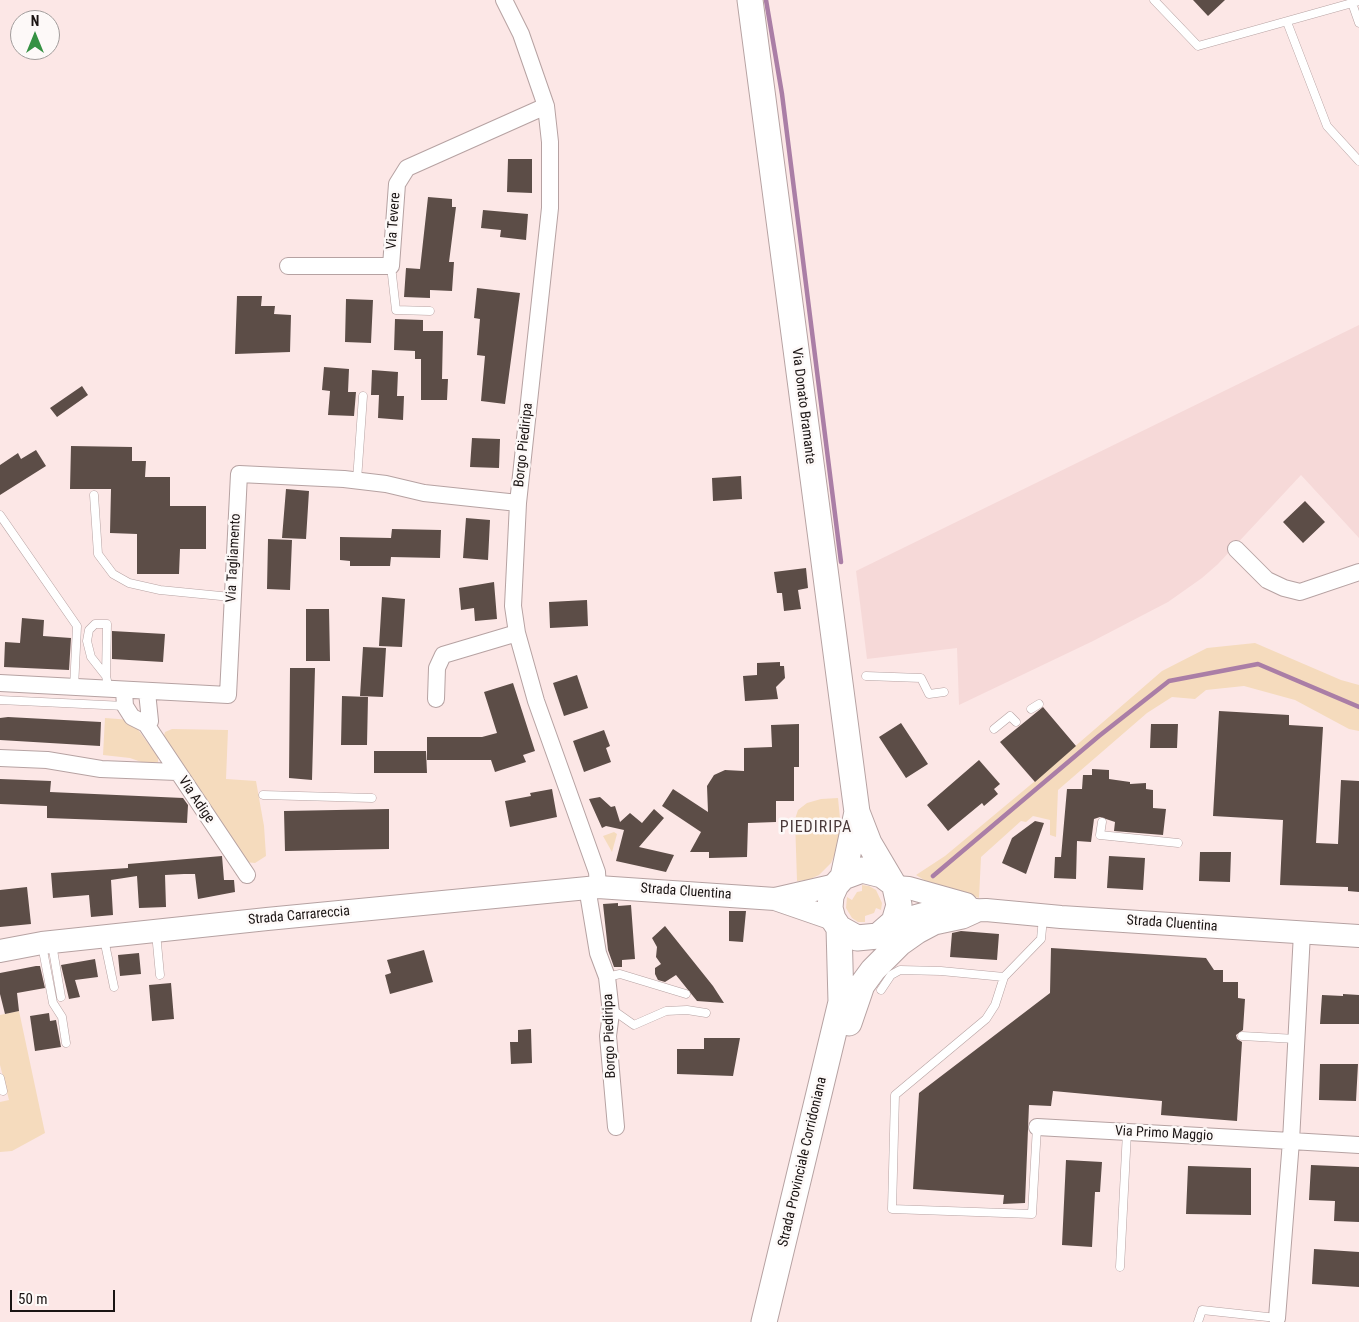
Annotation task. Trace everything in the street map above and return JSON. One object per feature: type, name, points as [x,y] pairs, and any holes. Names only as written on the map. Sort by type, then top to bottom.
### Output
[{"type":"main road","name":"Via Donato Bramante","points":[[750,0],[857,812],[870,843],[892,884]]},
{"type":"main road","name":"Via Donato Bramante","points":[[840,881],[857,812]]},
{"type":"main road","points":[[862,870],[882,875],[892,884],[899,905],[886,929],[857,938],[836,924],[831,902],[840,881],[862,870]]},
{"type":"main road","name":"Strada Cluentina","points":[[774,899],[840,881]]},
{"type":"main road","name":"Strada Cluentina","points":[[892,884],[979,911]]},
{"type":"main road","name":"Strada Cluentina","points":[[592,887],[774,899],[836,924]]},
{"type":"main road","name":"Strada Carrareccia","points":[[0,951],[47,943],[156,931],[592,887]]},
{"type":"main road","name":"Strada Cluentina","points":[[886,929],[930,912],[979,911],[1359,936]]},
{"type":"main road","points":[[788,1229],[831,1096],[854,1001],[862,985],[879,964],[917,931],[934,922],[979,911]]},
{"type":"main road","name":"Strada Provinciale Corridoniana","points":[[764,1322],[788,1229],[841,1002],[842,963],[836,924]]},
{"type":"main road","name":"Strada Provinciale Corridoniana","points":[[841,1002],[886,929]]},
{"type":"street","name":"Borgo Piediripa","points":[[504,0],[521,34],[546,106],[550,142],[550,208],[518,503],[513,598],[517,633],[536,701],[597,872],[592,887],[598,953],[607,977],[611,1013],[608,1036],[616,1127]]},
{"type":"street","name":"Via Tevere","points":[[288,266],[391,266],[397,184],[407,168],[546,106]]},
{"type":"street","name":"Via Tagliamento","points":[[0,683],[116,691],[228,695],[231,597],[239,474],[357,480],[424,493],[518,503]]},
{"type":"street","points":[[1236,549],[1267,580],[1284,588],[1300,592],[1359,572]]},
{"type":"street","points":[[436,699],[437,668],[443,655],[517,633]]},
{"type":"street","name":"Via Adige","points":[[116,691],[132,717],[146,724],[247,875]]},
{"type":"street","points":[[146,724],[150,721],[147,692]]},
{"type":"street","points":[[0,758],[47,760],[102,769],[177,772]]},
{"type":"street","points":[[1277,1318],[1290,1141],[1302,933]]},
{"type":"street","name":"Via Primo Maggio","points":[[1037,1127],[1359,1145]]},
{"type":"lane","points":[[1154,0],[1198,46],[1355,2],[1359,23]]},
{"type":"lane","points":[[1287,22],[1327,126],[1359,160]]},
{"type":"lane","points":[[391,266],[396,310],[430,311]]},
{"type":"lane","points":[[357,480],[362,396]]},
{"type":"lane","points":[[94,496],[98,554],[113,574],[129,583],[160,590],[231,597]]},
{"type":"lane","points":[[0,515],[77,626],[74,688]]},
{"type":"lane","points":[[95,624],[107,624],[116,691],[91,657],[87,641],[89,630],[95,624]]},
{"type":"lane","points":[[866,676],[921,678],[928,694],[944,692]]},
{"type":"lane","points":[[0,700],[116,691]]},
{"type":"lane","points":[[1031,709],[1039,704]]},
{"type":"lane","points":[[994,729],[1010,716],[1016,722]]},
{"type":"lane","points":[[263,795],[372,798]]},
{"type":"lane","points":[[1102,822],[1100,835],[1178,843]]},
{"type":"lane","points":[[1037,1127],[1032,1214],[892,1209],[895,1095],[986,1020],[995,1005],[1004,977],[1041,939],[1043,916]]},
{"type":"lane","points":[[156,931],[160,975]]},
{"type":"lane","points":[[104,937],[114,987]]},
{"type":"lane","points":[[47,943],[61,997]]},
{"type":"lane","points":[[47,943],[53,1003],[62,1017],[66,1043]]},
{"type":"lane","points":[[881,990],[891,975],[900,970],[941,971],[1004,977]]},
{"type":"lane","points":[[607,977],[620,974],[686,994]]},
{"type":"lane","points":[[611,1013],[617,1013],[634,1025],[666,1011],[687,1010],[706,1013]]},
{"type":"lane","points":[[1242,1036],[1296,1039]]},
{"type":"lane","points":[[0,1078],[4,1091]]},
{"type":"lane","points":[[1120,1267],[1127,1132]]},
{"type":"lane","points":[[1198,1322],[1202,1310],[1277,1318]]},
{"type":"shaded area","points":[[1359,325],[1359,538],[1301,475],[1218,564],[1168,602],[1093,641],[959,705],[957,648],[867,659],[856,571]]},
{"type":"shaded area","points":[[1255,643],[1341,680],[1359,685],[1359,731],[1349,729],[1295,700],[1244,686],[1206,690],[1195,699],[1172,697],[1147,713],[1058,790],[1056,837],[1050,835],[1050,820],[1033,816],[1026,822],[1021,821],[981,857],[979,898],[929,883],[916,875],[945,856],[1162,671],[1207,648]]},
{"type":"shaded area","points":[[105,718],[131,720],[158,757],[158,762],[144,763],[130,758],[103,755]]},
{"type":"shaded area","points":[[172,729],[228,730],[226,779],[256,781],[264,826],[266,856],[255,863],[245,862],[224,834],[204,795],[163,739],[165,732]]},
{"type":"shaded area","points":[[838,798],[841,829],[838,847],[831,863],[819,875],[808,880],[797,881],[795,819],[798,810],[807,803],[821,799]]},
{"type":"shaded area","points":[[614,832],[617,834],[612,852],[603,836]]},
{"type":"shaded area","points":[[862,885],[876,890],[882,903],[881,910],[876,908],[874,913],[865,916],[865,922],[858,922],[852,918],[846,908],[847,897],[852,900],[857,892],[862,891]]},
{"type":"shaded area","points":[[19,1011],[45,1133],[12,1151],[0,1152],[0,1102],[9,1100],[0,1065],[0,1015]]},
{"type":"building","points":[[1193,0],[1225,0],[1208,16]]},
{"type":"building","points":[[508,159],[532,159],[532,193],[507,192]]},
{"type":"building","points":[[428,197],[452,199],[452,207],[456,207],[449,262],[454,262],[452,291],[430,290],[430,298],[404,297],[406,268],[420,269]]},
{"type":"building","points":[[483,210],[528,214],[526,240],[500,237],[501,230],[481,228]]},
{"type":"building","points":[[477,288],[520,293],[505,404],[481,401],[485,356],[477,355],[480,319],[474,318]]},
{"type":"building","points":[[237,296],[262,296],[261,306],[275,306],[274,314],[291,315],[290,352],[235,354]]},
{"type":"building","points":[[346,299],[373,300],[371,343],[345,342]]},
{"type":"building","points":[[395,319],[423,320],[423,331],[443,331],[442,379],[448,379],[447,400],[421,400],[421,359],[415,359],[415,351],[394,350]]},
{"type":"building","points":[[324,367],[349,369],[348,392],[356,392],[354,416],[328,415],[330,391],[322,390]]},
{"type":"building","points":[[372,370],[398,372],[397,396],[404,396],[403,420],[378,418],[379,395],[371,395]]},
{"type":"building","points":[[82,386],[88,395],[57,417],[50,408]]},
{"type":"building","points":[[472,438],[500,439],[499,468],[470,467]]},
{"type":"building","points":[[71,446],[132,447],[132,461],[146,461],[145,477],[170,477],[170,506],[206,506],[206,549],[180,549],[179,574],[137,574],[137,534],[110,533],[111,489],[70,489]]},
{"type":"building","points":[[36,450],[46,466],[0,495],[0,465],[18,453],[21,459]]},
{"type":"building","points":[[741,476],[742,499],[713,501],[712,478]]},
{"type":"building","points":[[286,489],[309,491],[306,539],[282,538]]},
{"type":"building","points":[[1305,501],[1325,522],[1303,543],[1283,522]]},
{"type":"building","points":[[466,518],[490,520],[488,560],[463,558]]},
{"type":"building","points":[[392,529],[441,530],[440,558],[391,557],[390,566],[350,566],[350,561],[340,560],[340,537],[391,538]]},
{"type":"building","points":[[268,539],[292,540],[290,590],[267,589]]},
{"type":"building","points":[[806,568],[808,588],[798,590],[801,609],[784,611],[782,593],[777,593],[774,572]]},
{"type":"building","points":[[494,582],[497,619],[475,621],[474,608],[461,610],[459,588]]},
{"type":"building","points":[[382,597],[405,599],[402,647],[379,646]]},
{"type":"building","points":[[587,600],[588,626],[550,628],[549,602]]},
{"type":"building","points":[[306,609],[329,609],[330,661],[306,661]]},
{"type":"building","points":[[22,618],[44,620],[43,636],[71,638],[69,670],[4,667],[5,642],[20,643]]},
{"type":"building","points":[[112,631],[165,634],[163,662],[112,659]]},
{"type":"building","points":[[363,647],[386,648],[383,697],[360,696]]},
{"type":"building","points":[[780,662],[780,666],[784,666],[785,678],[776,687],[778,699],[745,701],[743,676],[757,675],[757,663]]},
{"type":"building","points":[[290,668],[315,668],[312,780],[289,778]]},
{"type":"building","points":[[577,675],[588,708],[564,716],[553,683]]},
{"type":"building","points":[[513,683],[535,751],[523,755],[526,762],[495,772],[491,760],[427,760],[427,737],[482,737],[497,733],[484,692]]},
{"type":"building","points":[[342,696],[368,697],[367,745],[341,745]]},
{"type":"building","points":[[1043,707],[1076,746],[1035,782],[1000,742]]},
{"type":"building","points":[[1219,711],[1289,715],[1289,725],[1323,727],[1316,843],[1338,844],[1341,780],[1359,781],[1359,892],[1348,891],[1348,887],[1280,885],[1283,820],[1213,816]]},
{"type":"building","points":[[0,718],[101,722],[100,746],[0,740]]},
{"type":"building","points":[[901,723],[928,764],[906,778],[879,737]]},
{"type":"building","points":[[799,724],[799,767],[794,767],[794,801],[776,801],[776,822],[748,823],[747,857],[709,858],[709,852],[690,852],[701,832],[662,806],[673,789],[708,812],[707,786],[714,775],[725,770],[744,771],[744,748],[772,747],[771,725]]},
{"type":"building","points":[[1151,724],[1178,724],[1177,748],[1150,748]]},
{"type":"building","points":[[604,730],[610,746],[606,748],[611,762],[584,772],[573,741]]},
{"type":"building","points":[[374,751],[426,751],[427,773],[374,773]]},
{"type":"building","points":[[979,760],[1000,784],[994,789],[998,794],[984,806],[982,803],[948,831],[927,805]]},
{"type":"building","points":[[1092,769],[1109,770],[1109,779],[1130,782],[1130,784],[1146,783],[1146,789],[1153,790],[1153,808],[1166,809],[1163,835],[1114,831],[1115,822],[1100,817],[1094,819],[1091,842],[1077,841],[1076,879],[1054,878],[1055,857],[1061,857],[1067,789],[1082,789],[1083,775],[1092,775]]},
{"type":"building","points":[[0,779],[51,781],[50,792],[183,798],[188,805],[187,823],[47,818],[47,806],[0,804]]},
{"type":"building","points":[[552,789],[557,817],[510,827],[505,801],[531,796],[530,793]]},
{"type":"building","points":[[600,797],[611,807],[615,806],[620,822],[630,813],[642,823],[654,809],[664,818],[639,847],[674,855],[666,872],[616,861],[624,830],[606,826],[602,828],[589,799]]},
{"type":"building","points":[[389,809],[389,849],[285,851],[284,811]]},
{"type":"building","points":[[1035,821],[1044,823],[1026,874],[1002,863],[1012,838]]},
{"type":"building","points":[[1200,852],[1231,852],[1230,882],[1199,881]]},
{"type":"building","points":[[222,856],[224,880],[234,880],[235,892],[198,899],[195,874],[165,875],[166,907],[139,908],[137,876],[111,880],[113,915],[91,917],[89,895],[53,898],[51,873],[128,868],[128,864]]},
{"type":"building","points":[[1109,856],[1145,858],[1143,890],[1107,888]]},
{"type":"building","points":[[27,887],[31,924],[0,927],[0,890]]},
{"type":"building","points":[[618,903],[618,906],[631,905],[635,959],[622,960],[622,967],[614,967],[608,950],[603,904]]},
{"type":"building","points":[[729,911],[746,911],[743,942],[729,941]]},
{"type":"building","points":[[665,926],[713,986],[724,1003],[697,1001],[676,975],[665,982],[658,980],[655,968],[661,964],[656,957],[657,947],[652,938]]},
{"type":"building","points":[[961,931],[999,934],[997,960],[950,957],[952,933]]},
{"type":"building","points":[[1051,948],[1206,958],[1214,970],[1223,970],[1223,982],[1238,982],[1238,998],[1245,999],[1243,1030],[1236,1035],[1237,1039],[1242,1042],[1237,1121],[1161,1115],[1162,1101],[1053,1091],[1051,1106],[1029,1105],[1025,1203],[1003,1204],[1004,1195],[913,1189],[919,1093],[1050,993]]},
{"type":"building","points":[[424,950],[433,982],[390,994],[385,975],[391,973],[387,960]]},
{"type":"building","points":[[139,953],[141,974],[120,976],[118,955]]},
{"type":"building","points":[[95,959],[98,977],[75,980],[80,997],[69,999],[61,965]]},
{"type":"building","points":[[40,966],[45,988],[17,993],[19,1011],[5,1014],[0,994],[0,973]]},
{"type":"building","points":[[171,983],[174,1019],[152,1021],[149,985]]},
{"type":"building","points":[[1343,994],[1359,995],[1359,1024],[1320,1024],[1322,995],[1343,996]]},
{"type":"building","points":[[49,1013],[50,1021],[56,1020],[61,1047],[35,1051],[30,1016]]},
{"type":"building","points":[[531,1029],[532,1063],[511,1064],[510,1042],[518,1042],[518,1030]]},
{"type":"building","points":[[704,1038],[740,1038],[733,1076],[677,1074],[677,1049],[704,1049]]},
{"type":"building","points":[[1320,1064],[1358,1064],[1356,1101],[1319,1100]]},
{"type":"building","points":[[1066,1160],[1102,1162],[1100,1192],[1095,1192],[1092,1247],[1062,1245]]},
{"type":"building","points":[[1311,1165],[1359,1167],[1359,1222],[1334,1221],[1335,1201],[1309,1200]]},
{"type":"building","points":[[1188,1166],[1251,1168],[1251,1215],[1186,1214]]},
{"type":"building","points":[[1314,1249],[1359,1252],[1359,1287],[1312,1284]]},
{"type":"waterway","points":[[766,0],[782,94],[841,562]]},
{"type":"waterway","points":[[933,876],[1099,736],[1169,681],[1258,664],[1359,707]]},
{"type":"district","name":"PIEDIRIPA","points":[[816,828]]}]
